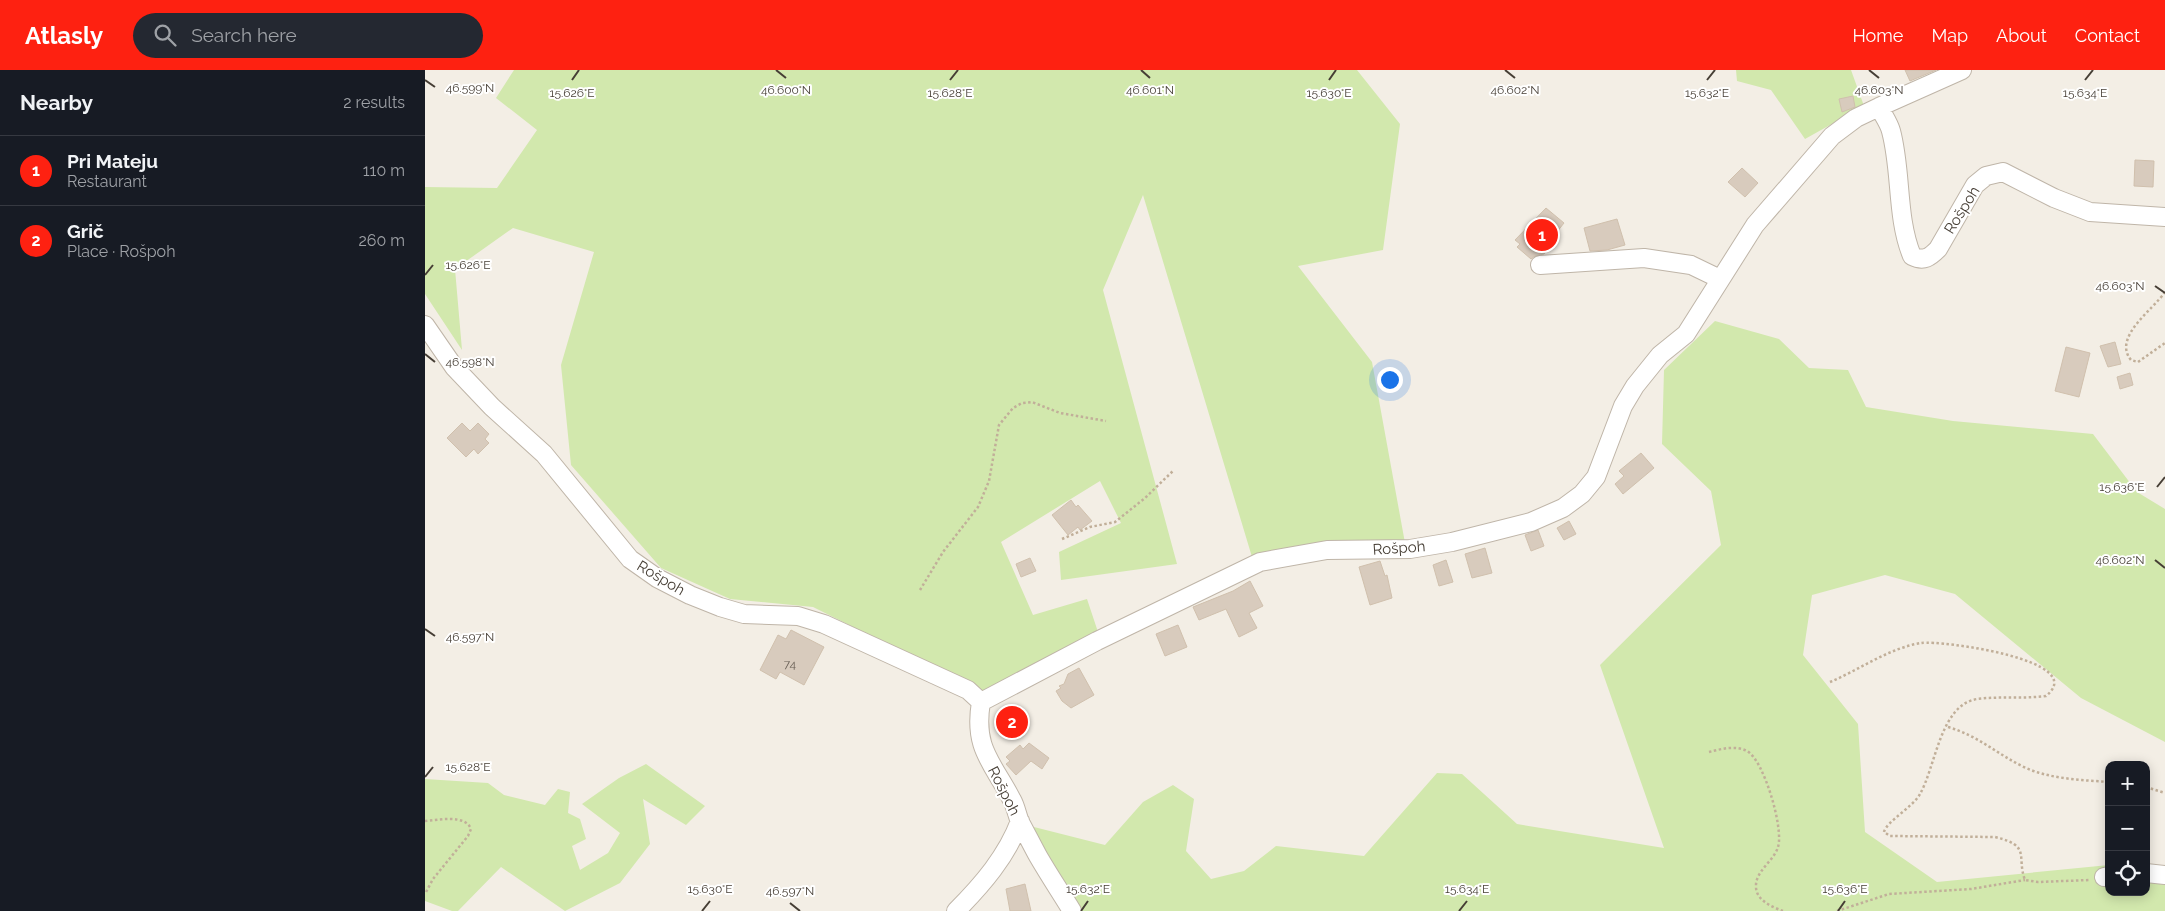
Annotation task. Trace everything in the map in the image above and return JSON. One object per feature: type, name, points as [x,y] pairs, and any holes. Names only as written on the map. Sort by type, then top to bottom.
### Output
[{"type":"street","name":"Rošpoh","points":[[981,702],[1097,641],[1260,562],[1327,550],[1410,549],[1452,542],[1531,522],[1563,508],[1582,494],[1596,478],[1623,406],[1635,386],[1660,356],[1687,334],[1704,308],[1719,279],[1755,224],[1832,136],[1857,118],[1963,70]]},
{"type":"street","name":"Rošpoh","points":[[1879,107],[1890,129],[1894,148],[1906,242],[1913,256],[1920,260],[1930,257],[1938,249],[1975,185],[1986,176],[2003,172],[2054,198],[2091,212],[2165,217]]},
{"type":"street","points":[[1540,265],[1644,258],[1691,265],[1719,279]]},
{"type":"street","name":"Rošpoh","points":[[425,325],[454,367],[492,407],[544,454],[630,559],[657,578],[720,607],[744,614],[798,616],[824,624],[968,690],[981,702]]},
{"type":"street","name":"Rošpoh","points":[[981,702],[978,718],[979,736],[995,773],[1013,801],[1020,821],[1038,856],[1072,911]]},
{"type":"street","name":"Rošpoh","points":[[956,911],[1001,858],[1012,841],[1020,821]]},
{"type":"street","points":[[2150,872],[2165,874]]},
{"type":"path","points":[[2165,292],[2130,333],[2126,348],[2131,360],[2137,362],[2165,343]]},
{"type":"path","points":[[920,590],[943,552],[978,507],[989,481],[999,425],[1013,408],[1023,403],[1032,402],[1060,413],[1106,421]]},
{"type":"path","points":[[1062,538],[1090,527],[1115,522],[1133,509],[1174,470]]},
{"type":"path","points":[[1830,682],[1907,646],[1932,642],[1971,647],[2012,656],[2037,664],[2053,679],[2052,691],[2046,696],[1968,701],[1955,712],[1947,726],[1920,794],[1909,808],[1884,829],[1885,834],[1890,836],[1931,838],[1995,837],[2005,839],[2013,843],[2022,855],[2025,880]]},
{"type":"path","points":[[1947,726],[1977,738],[2029,769],[2056,777],[2105,782]]},
{"type":"path","points":[[1709,752],[1730,748],[1741,749],[1749,752],[1760,768],[1774,808],[1780,836],[1779,847],[1760,874],[1756,887],[1757,894],[1763,901],[1783,911]]},
{"type":"path","points":[[2150,788],[2165,793]]},
{"type":"path","points":[[425,821],[459,820],[468,823],[471,828],[468,836],[433,879],[425,894]]},
{"type":"path","points":[[1837,911],[1889,894],[1971,888],[2025,880],[2038,882],[2087,880],[2105,877]]},
{"type":"green space","points":[[514,70],[1357,70],[1400,124],[1383,250],[1298,266],[1372,362],[1405,543],[1252,557],[1143,195],[1103,290],[1177,564],[1061,580],[1059,552],[1121,523],[1100,481],[1001,542],[1033,615],[1087,599],[1099,635],[984,692],[813,607],[730,599],[661,568],[571,465],[561,365],[594,252],[513,228],[455,269],[462,350],[425,294],[425,187],[497,188],[537,130],[496,98]]},
{"type":"green space","points":[[1736,70],[1851,70],[1864,106],[1805,139],[1771,90],[1737,81]]},
{"type":"green space","points":[[1715,321],[1779,339],[1809,368],[1848,370],[1866,407],[1953,421],[2093,434],[2137,492],[2165,509],[2165,742],[2081,698],[1955,594],[1885,575],[1812,595],[1803,655],[1858,724],[1865,832],[1937,882],[2105,865],[2105,896],[2150,896],[2150,865],[2165,865],[2165,911],[1074,911],[1039,850],[1034,827],[1105,845],[1143,802],[1173,785],[1194,799],[1186,851],[1211,879],[1244,871],[1276,846],[1364,856],[1437,773],[1462,774],[1517,824],[1664,848],[1600,665],[1721,545],[1711,491],[1662,444],[1664,370]]},
{"type":"green space","points":[[646,764],[705,806],[686,825],[643,799],[650,844],[620,883],[565,911],[501,867],[458,911],[452,911],[425,901],[425,779],[488,783],[504,795],[545,805],[558,789],[570,792],[568,813],[580,819],[586,839],[572,846],[580,870],[608,853],[620,833],[582,804],[619,778]]},
{"type":"building","points":[[1905,70],[1936,70],[1910,81]]},
{"type":"building","points":[[1853,96],[1855,107],[1842,112],[1839,99]]},
{"type":"building","points":[[2135,160],[2154,161],[2153,187],[2134,186]]},
{"type":"building","points":[[1742,168],[1758,183],[1745,197],[1728,182]]},
{"type":"building","points":[[1546,208],[1564,223],[1548,243],[1551,246],[1544,254],[1531,259],[1517,247],[1520,244],[1515,240]]},
{"type":"building","points":[[1617,219],[1625,245],[1607,250],[1590,251],[1584,228]]},
{"type":"building","points":[[2115,342],[2121,364],[2108,367],[2100,346]]},
{"type":"building","points":[[2066,347],[2090,353],[2079,397],[2055,391]]},
{"type":"building","points":[[2130,373],[2133,385],[2120,389],[2117,377]]},
{"type":"building","points":[[462,423],[470,431],[478,423],[489,434],[485,439],[489,443],[478,454],[474,449],[466,457],[447,438]]},
{"type":"building","points":[[1641,453],[1654,468],[1623,494],[1615,484],[1624,476],[1619,471]]},
{"type":"building","points":[[1071,500],[1092,521],[1080,530],[1078,527],[1068,535],[1052,515]]},
{"type":"building","points":[[1569,521],[1576,534],[1564,540],[1557,528]]},
{"type":"building","points":[[1538,530],[1544,546],[1531,551],[1525,535]]},
{"type":"building","points":[[1485,548],[1492,573],[1472,578],[1465,554]]},
{"type":"building","points":[[1030,558],[1036,571],[1021,577],[1016,564]]},
{"type":"building","points":[[1446,560],[1453,582],[1439,586],[1433,565]]},
{"type":"building","points":[[1380,561],[1385,576],[1387,575],[1392,598],[1370,605],[1359,567]]},
{"type":"building","points":[[1250,581],[1263,606],[1249,613],[1257,628],[1239,637],[1226,609],[1199,620],[1193,607],[1233,591]]},
{"type":"building","points":[[1178,625],[1187,647],[1165,656],[1156,634]]},
{"type":"building","points":[[791,630],[824,647],[804,685],[780,672],[776,679],[760,670],[778,635],[786,639]]},
{"type":"building","points":[[1079,668],[1094,695],[1071,708],[1062,701],[1056,691],[1061,688],[1059,686],[1064,684],[1068,674]]},
{"type":"building","points":[[1029,743],[1049,758],[1042,769],[1031,761],[1016,775],[1006,764],[1010,761],[1006,757],[1020,745],[1023,749]]},
{"type":"building","points":[[1025,884],[1031,911],[1010,911],[1006,889]]},
{"type":"place","name":"Pri Mateju","points":[[1542,235]]},
{"type":"place","name":"Grič","points":[[1012,722]]}]
